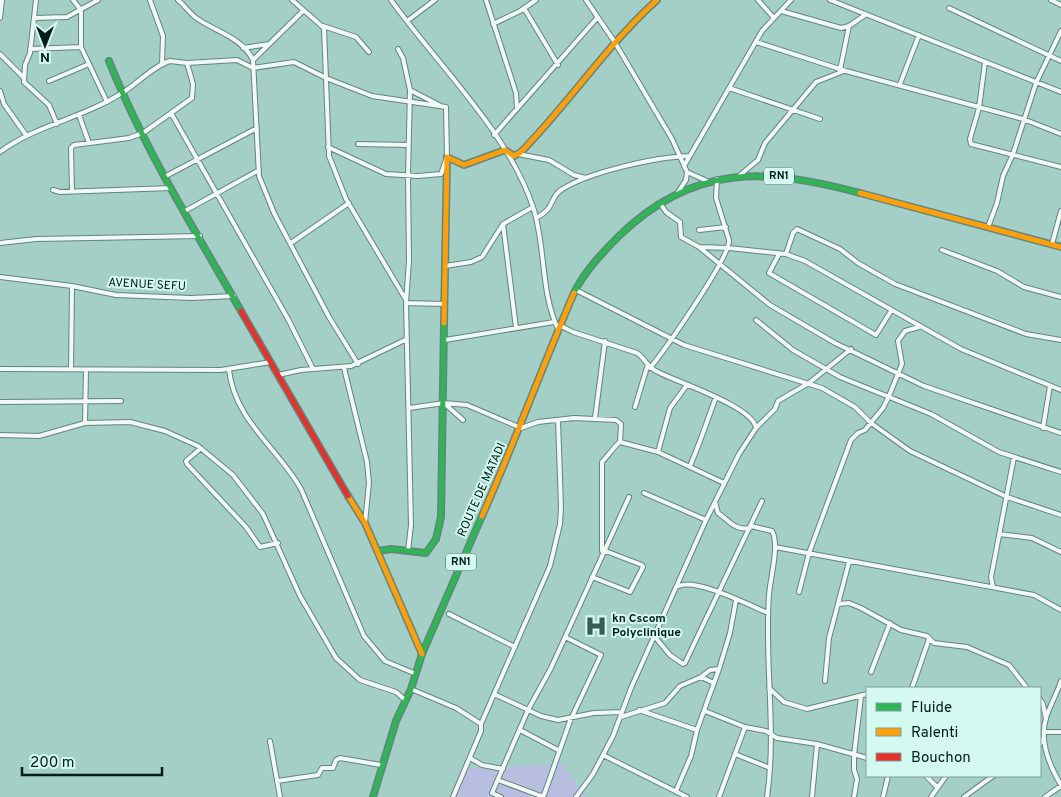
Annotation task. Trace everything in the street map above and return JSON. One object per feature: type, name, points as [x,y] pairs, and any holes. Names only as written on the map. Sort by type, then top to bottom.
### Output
[{"type":"main road","points":[[378,551],[389,548],[408,550],[418,554],[426,552],[439,533],[443,495],[444,266],[447,157],[464,165],[505,150],[514,156],[518,154],[560,112],[572,93],[614,40],[657,0]]},
{"type":"main road","points":[[110,61],[122,93],[171,188],[234,296],[316,444],[365,523],[422,654]]},
{"type":"main road","name":"RN1","points":[[559,331],[576,290],[600,255],[635,220],[676,195],[717,179],[740,175],[787,177],[822,183],[1061,247]]},
{"type":"main road","name":"ROUTE DE MATADI","points":[[374,797],[381,765],[404,699],[411,689],[422,654],[521,428],[537,379],[559,331]]},
{"type":"street","points":[[0,18],[2,0]]},
{"type":"street","points":[[36,0],[30,49],[24,78],[25,84],[52,110],[58,124]]},
{"type":"street","points":[[73,0],[81,10],[81,47],[107,102]]},
{"type":"street","points":[[34,18],[67,17],[98,0]]},
{"type":"street","points":[[150,0],[163,36],[162,64]]},
{"type":"street","points":[[178,0],[193,16],[219,29],[243,48],[253,60],[256,86],[258,170],[266,196],[329,317],[358,364]]},
{"type":"street","points":[[292,0],[323,26],[356,37],[369,52]]},
{"type":"street","points":[[391,0],[494,135],[521,177],[536,218],[545,287],[554,322],[559,331]]},
{"type":"street","points":[[408,21],[435,0]]},
{"type":"street","points":[[486,0],[516,93],[518,110]]},
{"type":"street","points":[[493,24],[536,0]]},
{"type":"street","points":[[586,0],[614,40],[672,139],[687,172],[686,180],[676,195]]},
{"type":"street","points":[[758,0],[774,18]]},
{"type":"street","points":[[684,166],[767,24],[782,11],[790,0]]},
{"type":"street","points":[[830,0],[1061,92]]},
{"type":"street","points":[[1051,0],[1061,4]]},
{"type":"street","points":[[524,8],[558,65]]},
{"type":"street","points":[[949,8],[1061,62]]},
{"type":"street","points":[[253,60],[303,11]]},
{"type":"street","points":[[782,11],[838,27],[849,26],[865,15]]},
{"type":"street","points":[[494,135],[558,65],[597,18]]},
{"type":"street","points":[[323,26],[329,156],[348,203],[406,301]]},
{"type":"street","points":[[840,70],[849,26]]},
{"type":"street","points":[[988,227],[997,203],[1003,176],[1013,154],[1036,83],[1061,31]]},
{"type":"street","points":[[900,84],[919,36]]},
{"type":"street","points":[[756,42],[840,70],[900,84],[1023,119],[1061,134]]},
{"type":"street","points":[[243,48],[269,44]]},
{"type":"street","points":[[30,49],[81,47]]},
{"type":"street","points":[[398,49],[403,58],[410,90],[408,145],[410,260],[406,301],[412,535],[408,550]]},
{"type":"street","points":[[0,54],[24,78]]},
{"type":"street","points":[[0,152],[26,135],[58,124],[107,102],[170,60],[187,63],[237,60],[253,68],[294,62],[326,78],[372,96],[441,106]]},
{"type":"street","points":[[985,62],[979,108],[970,139],[971,144],[1061,167]]},
{"type":"street","points":[[72,191],[71,148],[74,145],[129,138],[143,133],[172,113],[193,96],[193,84],[187,63]]},
{"type":"street","points":[[49,81],[88,64]]},
{"type":"street","points":[[740,175],[758,160],[765,142],[819,80],[840,70]]},
{"type":"street","points":[[729,88],[820,119]]},
{"type":"street","points":[[328,147],[386,174],[418,176],[441,174],[447,157],[446,107],[410,90]]},
{"type":"street","points":[[0,91],[4,104],[26,135]]},
{"type":"street","points":[[172,113],[218,193],[313,369]]},
{"type":"street","points":[[80,115],[89,143]]},
{"type":"street","points":[[166,176],[257,128]]},
{"type":"street","points":[[358,144],[408,145]]},
{"type":"street","points":[[329,156],[337,151]]},
{"type":"street","points":[[518,154],[549,160],[574,175],[589,178]]},
{"type":"street","points":[[536,218],[549,210],[557,193],[589,178],[659,159],[689,156]]},
{"type":"street","points":[[185,211],[258,170]]},
{"type":"street","points":[[687,172],[708,182]]},
{"type":"street","points":[[635,407],[649,366],[672,340],[695,302],[721,265],[729,248],[726,228],[716,198],[717,179]]},
{"type":"street","points":[[52,190],[171,188]]},
{"type":"street","points":[[291,243],[348,203]]},
{"type":"street","points":[[660,203],[666,212],[680,222],[680,235],[699,247],[770,305],[835,343],[943,393],[1014,415],[1043,428],[1061,433]]},
{"type":"street","points":[[444,266],[471,262],[482,257],[503,224],[533,207]]},
{"type":"street","points":[[1052,244],[1061,211]]},
{"type":"street","points":[[503,224],[516,328]]},
{"type":"street","points":[[699,230],[726,228]]},
{"type":"street","points":[[786,254],[794,231],[797,229],[840,249],[858,263],[895,284],[1026,334],[1061,340]]},
{"type":"street","points":[[0,237],[1,242],[36,239],[200,236]]},
{"type":"street","points":[[699,247],[786,254],[805,260],[960,349],[1061,390]]},
{"type":"street","points":[[942,250],[997,271],[1024,287],[1061,297]]},
{"type":"street","points":[[779,254],[769,273],[876,335],[891,311]]},
{"type":"street","name":"AVENUE SEFU","points":[[0,277],[72,286],[116,295],[191,298],[234,296]]},
{"type":"street","points":[[71,369],[72,286]]},
{"type":"street","points":[[576,290],[672,340],[809,383],[854,407],[871,423],[910,451],[1007,496],[1061,515]]},
{"type":"street","points":[[406,301],[444,304]]},
{"type":"street","points":[[756,320],[793,350],[826,370],[889,396],[962,430],[999,452],[1061,472]]},
{"type":"street","points":[[445,340],[554,322]]},
{"type":"street","points":[[561,326],[637,353],[645,358],[649,366],[716,397],[750,416],[756,428]]},
{"type":"street","points":[[799,592],[809,553],[851,440],[871,423],[883,408],[902,364],[898,341],[905,331],[919,326]]},
{"type":"street","points":[[278,375],[313,369],[344,368],[358,364],[407,338]]},
{"type":"street","points":[[595,418],[605,341]]},
{"type":"street","points":[[576,797],[593,774],[603,755],[706,520],[739,454],[756,428],[775,409],[778,401],[809,383],[851,349]]},
{"type":"street","points":[[0,369],[229,370],[271,362]]},
{"type":"street","points":[[344,368],[368,473],[365,523]]},
{"type":"street","points":[[85,423],[86,370]]},
{"type":"street","points":[[229,370],[233,388],[244,415],[291,472],[301,489],[364,636],[385,661],[416,674]]},
{"type":"street","points":[[658,452],[670,408],[687,385]]},
{"type":"street","points":[[1043,428],[1050,386]]},
{"type":"street","points":[[690,466],[706,431],[707,419],[716,397]]},
{"type":"street","points":[[0,402],[121,401]]},
{"type":"street","points":[[409,408],[444,403],[473,406],[521,428],[538,422],[595,418],[619,422],[620,442]]},
{"type":"street","points":[[444,403],[463,420]]},
{"type":"street","points":[[453,797],[481,731],[480,724],[550,566],[560,524],[558,420]]},
{"type":"street","points":[[0,435],[39,436],[85,423],[111,421],[140,424],[182,437],[201,448],[223,466],[263,514],[278,543],[306,609],[336,658],[360,680],[396,692],[404,699]]},
{"type":"street","points":[[602,552],[602,462],[609,456],[616,444],[620,442],[658,452],[724,483]]},
{"type":"street","points":[[201,448],[186,462],[246,527],[260,547],[278,543]]},
{"type":"street","points":[[994,587],[991,577],[1014,457]]},
{"type":"street","points":[[644,493],[706,520]]},
{"type":"street","points":[[501,797],[492,793],[528,710],[565,637],[602,552],[629,497]]},
{"type":"street","points":[[655,637],[670,655],[684,664],[692,652],[762,501]]},
{"type":"street","points":[[715,502],[718,513],[729,524],[739,528],[750,527],[772,531],[776,547],[768,613],[768,686],[772,737],[767,797]]},
{"type":"street","points":[[999,534],[1032,538],[1061,552]]},
{"type":"street","points":[[776,547],[1034,595],[1061,610]]},
{"type":"street","points":[[592,577],[630,592],[644,567],[602,552]]},
{"type":"street","points":[[825,681],[829,638],[849,562]]},
{"type":"street","points":[[678,586],[689,583],[728,595],[768,613]]},
{"type":"street","points":[[676,791],[691,756],[697,730],[719,669],[730,633],[736,600]]},
{"type":"street","points":[[838,604],[849,604],[901,630],[923,635],[934,643],[967,647],[1009,665],[1026,687]]},
{"type":"street","points":[[449,614],[514,647]]},
{"type":"street","points":[[871,672],[890,623]]},
{"type":"street","points":[[498,780],[541,796],[544,795],[558,750],[601,654],[565,637]]},
{"type":"street","points":[[912,687],[929,638]]},
{"type":"street","points":[[494,694],[553,719],[571,718],[594,713],[621,714],[665,703],[676,688],[702,677],[710,670],[719,669]]},
{"type":"street","points":[[702,677],[714,683]]},
{"type":"street","points":[[1041,742],[1044,737],[1046,719],[1061,681]]},
{"type":"street","points":[[768,686],[775,696],[784,702],[807,709],[861,698],[866,695]]},
{"type":"street","points":[[411,689],[456,708],[480,724]]},
{"type":"street","points":[[854,797],[857,779],[854,770],[854,755],[861,698]]},
{"type":"street","points":[[1042,707],[1046,719]]},
{"type":"street","points":[[639,710],[697,730]]},
{"type":"street","points":[[705,712],[766,731],[772,737],[817,744],[866,758]]},
{"type":"street","points":[[719,797],[745,726]]},
{"type":"street","points":[[520,730],[558,750]]},
{"type":"street","points":[[1045,732],[1061,732]]},
{"type":"street","points":[[1044,737],[1048,759],[1061,786],[1045,797]]},
{"type":"street","points":[[270,741],[280,797]]},
{"type":"street","points":[[812,797],[817,744]]},
{"type":"street","points":[[735,754],[770,768]]},
{"type":"street","points":[[603,755],[687,797]]},
{"type":"street","points":[[277,781],[318,775],[322,768],[333,768],[336,760],[340,758],[381,765]]},
{"type":"street","points":[[470,758],[482,765],[504,769]]},
{"type":"street","points":[[883,797],[888,777]]},
{"type":"street","points":[[927,777],[937,787]]},
{"type":"street","points":[[931,797],[945,777]]},
{"type":"street","points":[[964,797],[992,777]]},
{"type":"shaded area","points":[[561,764],[586,797],[454,797],[459,769]]},
{"type":"traffic: fast","points":[[109,61],[154,157],[241,311]]},
{"type":"traffic: fast","points":[[574,293],[588,270],[600,256],[619,236],[647,212],[675,195],[703,184],[732,178],[762,176],[793,179],[860,193]]},
{"type":"traffic: fast","points":[[378,551],[391,549],[426,553],[436,539],[441,517],[444,323]]},
{"type":"traffic: fast","points":[[373,797],[396,721],[411,689],[422,654],[482,516]]},
{"type":"traffic: slow","points":[[444,323],[447,157],[464,165],[505,150],[514,156],[521,152],[604,55],[657,0]]},
{"type":"traffic: slow","points":[[860,193],[1061,247]]},
{"type":"traffic: slow","points":[[482,516],[574,293]]},
{"type":"traffic: slow","points":[[348,496],[365,523],[422,654]]},
{"type":"traffic: jam","points":[[241,311],[348,496]]},
{"type":"place","name":"kn Cscom Polyclinique","points":[[596,626]]}]
